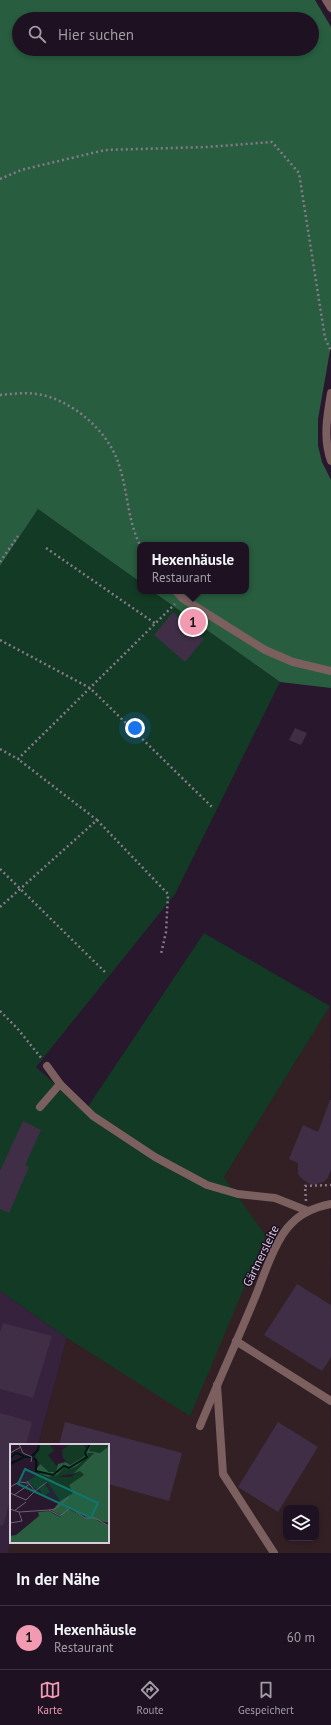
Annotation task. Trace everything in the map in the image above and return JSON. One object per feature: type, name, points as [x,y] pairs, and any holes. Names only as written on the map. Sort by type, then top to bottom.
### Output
[{"type":"street","points":[[326,0],[331,8]]},
{"type":"street","points":[[331,393],[328,406],[326,432],[331,461]]},
{"type":"street","points":[[179,594],[182,598],[265,650],[293,662],[331,671]]},
{"type":"street","points":[[48,1066],[60,1084],[92,1116],[155,1158],[207,1184],[238,1194],[275,1198],[308,1211]]},
{"type":"street","points":[[40,1107],[60,1084]]},
{"type":"street","name":"Gärtnersleite","points":[[200,1426],[284,1232],[291,1223],[308,1211],[316,1207],[331,1204]]},
{"type":"street","points":[[236,1341],[331,1402]]},
{"type":"street","points":[[217,1385],[223,1474],[274,1553]]},
{"type":"path","points":[[0,179],[21,170],[105,150],[207,147],[272,142],[299,173],[325,338],[331,351]]},
{"type":"path","points":[[0,395],[37,394],[62,402],[88,419],[106,441],[118,462],[133,531],[138,542]]},
{"type":"path","points":[[0,562],[18,536]]},
{"type":"path","points":[[46,548],[156,624]]},
{"type":"path","points":[[18,759],[182,598]]},
{"type":"path","points":[[0,640],[90,688],[212,807]]},
{"type":"path","points":[[0,749],[18,759],[97,820],[168,894],[166,932],[161,954]]},
{"type":"path","points":[[0,907],[97,820]]},
{"type":"path","points":[[0,869],[105,972]]},
{"type":"path","points":[[0,1011],[17,1028],[48,1066]]},
{"type":"path","points":[[308,1211],[305,1186],[331,1185]]},
{"type":"shaded area","points":[[330,1006],[331,1553],[8,1553],[10,1543],[109,1543],[109,1444],[38,1444],[67,1338],[190,1415],[265,1236],[224,1177]]},
{"type":"shaded area","points":[[0,1291],[67,1338],[38,1444],[10,1444],[10,1543],[8,1553],[0,1553]]},
{"type":"green space","points":[[0,0],[315,0],[331,27],[331,345],[318,419],[318,446],[322,462],[331,480],[331,688],[280,682],[156,594],[249,594],[249,542],[137,542],[137,580],[38,509],[0,566]]},
{"type":"green space","points":[[38,509],[137,580],[137,594],[156,594],[280,682],[175,894],[36,1067],[85,1111],[204,933],[330,1006],[224,1177],[266,1236],[190,1416],[67,1338],[0,1291],[0,566]]},
{"type":"building","points":[[173,612],[204,639],[185,662],[154,635]]},
{"type":"building","points":[[295,728],[307,733],[301,745],[289,740]]},
{"type":"building","points":[[330,1100],[331,1170],[327,1179],[323,1182],[312,1185],[302,1179],[298,1174],[298,1163],[289,1159],[303,1125],[318,1132]]},
{"type":"building","points":[[23,1121],[41,1130],[25,1165],[29,1167],[9,1213],[0,1209],[0,1171]]},
{"type":"building","points":[[297,1284],[331,1305],[331,1357],[322,1371],[264,1335]]},
{"type":"building","points":[[3,1323],[52,1336],[33,1398],[0,1389],[0,1332]]},
{"type":"building","points":[[0,1413],[32,1422],[26,1444],[10,1444],[10,1501],[3,1526],[0,1525]]},
{"type":"building","points":[[65,1422],[182,1453],[169,1501],[109,1484],[109,1444],[59,1444]]},
{"type":"building","points":[[278,1422],[318,1447],[278,1512],[238,1487]]},
{"type":"place","name":"Hexenhäusle","points":[[193,622]]}]
